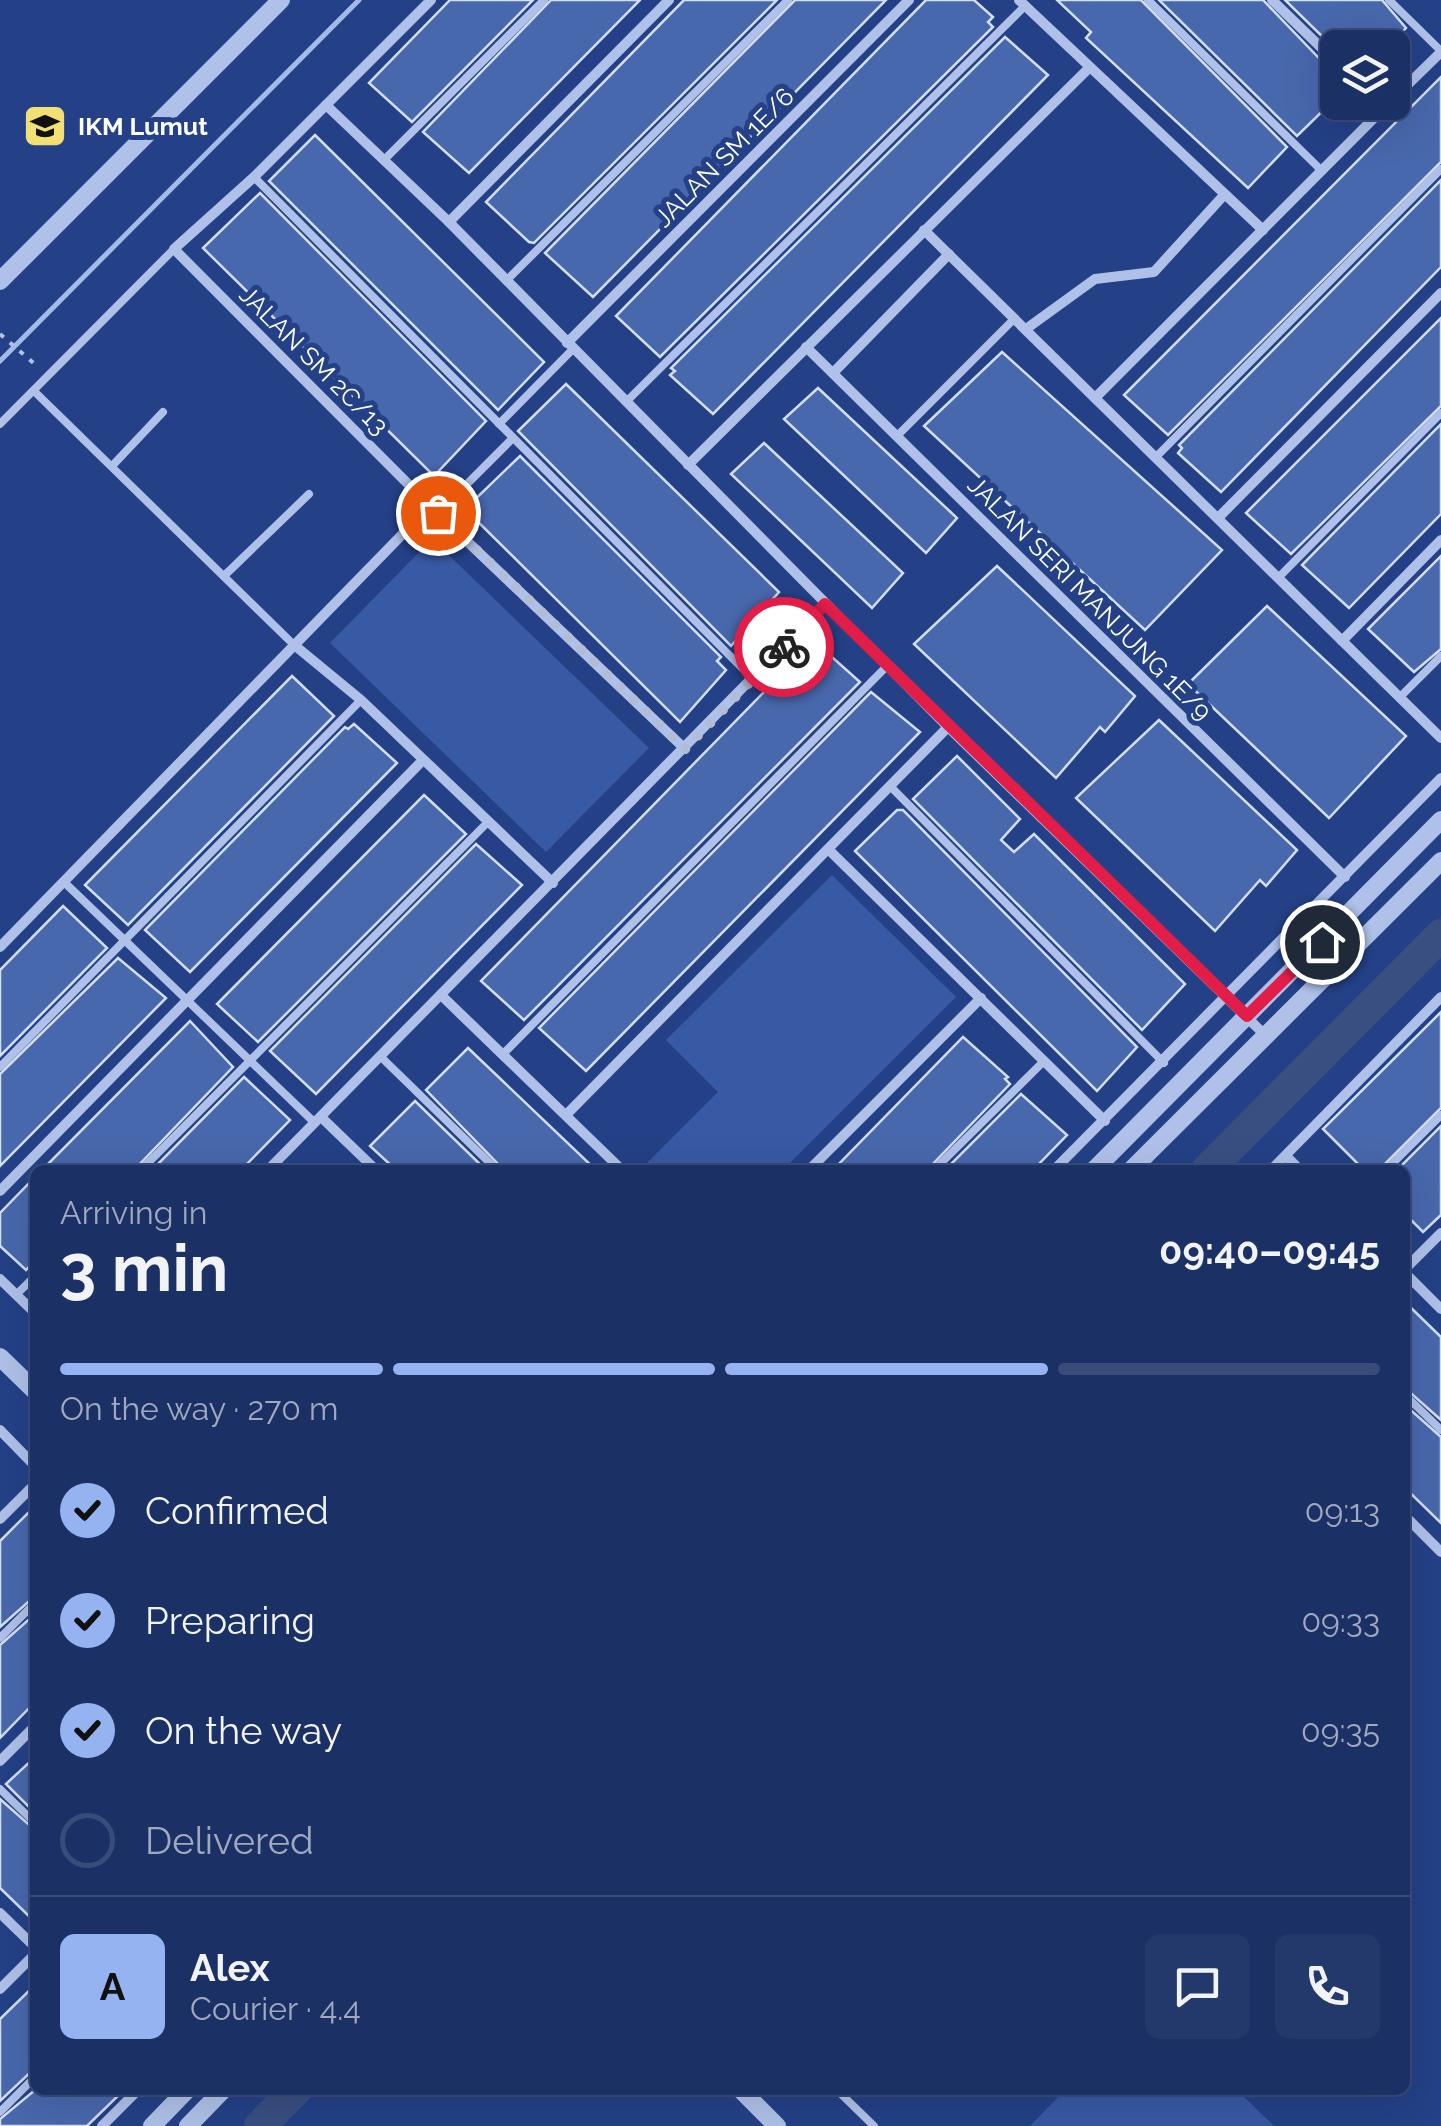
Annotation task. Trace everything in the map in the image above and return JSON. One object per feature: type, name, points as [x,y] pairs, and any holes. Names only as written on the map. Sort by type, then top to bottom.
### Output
[{"type":"street","points":[[0,281],[282,0]]},
{"type":"street","points":[[174,249],[254,177],[431,0]]},
{"type":"street","points":[[449,222],[670,0]]},
{"type":"street","name":"JALAN SM 1E/6","points":[[570,346],[909,0]]},
{"type":"street","points":[[1272,0],[1320,47]]},
{"type":"street","points":[[1022,3],[1087,70],[1262,230]]},
{"type":"street","points":[[1410,80],[1441,51]]},
{"type":"street","points":[[688,465],[1087,70]]},
{"type":"street","points":[[326,105],[449,222],[948,727],[1265,1036]]},
{"type":"street","points":[[1096,398],[1370,120]]},
{"type":"street","points":[[1026,329],[1094,278],[1154,272],[1224,196]]},
{"type":"street","points":[[924,230],[1441,738]]},
{"type":"street","name":"JALAN SM 2C/13","points":[[174,249],[434,510],[685,749]]},
{"type":"street","points":[[833,373],[949,254]]},
{"type":"street","points":[[1218,518],[1441,293]]},
{"type":"street","name":"JALAN SERI MANJUNG 1E/9","points":[[806,347],[1345,877]]},
{"type":"street","points":[[0,947],[293,644],[434,510]]},
{"type":"street","points":[[1342,640],[1441,540]]},
{"type":"street","points":[[273,1165],[825,604]]},
{"type":"street","points":[[293,644],[361,700],[553,883]]},
{"type":"street","points":[[566,1115],[948,727]]},
{"type":"street","points":[[0,1191],[422,760]]},
{"type":"street","points":[[1059,1165],[1441,778]]},
{"type":"street","points":[[1099,1165],[1441,820]]},
{"type":"street","points":[[829,850],[1105,1121]]},
{"type":"street","points":[[1136,1165],[1441,860]]},
{"type":"street","points":[[442,996],[617,1165]]},
{"type":"street","points":[[1276,1165],[1441,997]]},
{"type":"street","points":[[814,1165],[980,998]]},
{"type":"street","points":[[318,1120],[370,1165]]},
{"type":"street","points":[[1286,1156],[1295,1165]]},
{"type":"street","points":[[1410,1266],[1441,1233]]},
{"type":"street","points":[[1410,1276],[1441,1309]]},
{"type":"street","points":[[0,1279],[30,1308]]},
{"type":"street","points":[[0,1357],[30,1386]]},
{"type":"street","points":[[0,1430],[30,1461]]},
{"type":"street","points":[[0,1520],[30,1489]]},
{"type":"street","points":[[1410,1521],[1441,1552]]},
{"type":"street","points":[[0,1761],[30,1731]]},
{"type":"street","points":[[0,1913],[30,1945]]},
{"type":"street","points":[[0,1989],[30,1956]]},
{"type":"street","points":[[102,2126],[133,2095]]},
{"type":"street","points":[[152,2126],[182,2095]]},
{"type":"street","points":[[188,2126],[218,2095]]},
{"type":"street","points":[[746,2095],[777,2126]]},
{"type":"lane","points":[[384,160],[544,0]]},
{"type":"lane","points":[[506,281],[788,0]]},
{"type":"lane","points":[[1148,0],[1322,171]]},
{"type":"lane","points":[[1389,0],[1441,51]]},
{"type":"lane","points":[[626,402],[1022,3]]},
{"type":"lane","points":[[1156,457],[1441,169]]},
{"type":"lane","points":[[254,177],[752,680]]},
{"type":"lane","points":[[0,424],[174,249]]},
{"type":"lane","points":[[896,436],[1014,318]]},
{"type":"lane","points":[[499,424],[570,346]]},
{"type":"lane","points":[[35,392],[293,644]]},
{"type":"lane","points":[[112,465],[163,412]]},
{"type":"lane","points":[[1278,578],[1441,413]]},
{"type":"lane","points":[[434,510],[513,438]]},
{"type":"lane","points":[[225,574],[309,494]]},
{"type":"lane","points":[[1400,697],[1441,656]]},
{"type":"lane","points":[[503,1054],[887,666]]},
{"type":"lane","points":[[0,1067],[361,700]]},
{"type":"lane","points":[[890,786],[1164,1062]]},
{"type":"lane","points":[[146,1165],[488,822]]},
{"type":"lane","points":[[64,882],[250,1061],[318,1120]]},
{"type":"lane","points":[[381,1057],[492,1165]]},
{"type":"lane","points":[[939,1165],[1044,1061]]},
{"type":"lane","points":[[1391,1165],[1441,1115]]},
{"type":"lane","points":[[16,1294],[30,1281]]},
{"type":"lane","points":[[1410,1400],[1441,1430]]},
{"type":"lane","points":[[0,1638],[30,1608]]},
{"type":"lane","points":[[0,1789],[30,1818]]},
{"type":"lane","points":[[0,2112],[30,2081]]},
{"type":"lane","points":[[842,2095],[874,2126]]},
{"type":"path","points":[[0,334],[28,359]]},
{"type":"shaded area","points":[[432,539],[649,748],[546,852],[330,643]]},
{"type":"shaded area","points":[[832,875],[956,997],[788,1165],[645,1165],[718,1092],[666,1040]]},
{"type":"shaded area","points":[[1060,2095],[1242,2095],[1274,2126],[1030,2126]]},
{"type":"building","points":[[450,0],[533,0],[412,122],[369,83]]},
{"type":"building","points":[[551,0],[640,0],[469,173],[423,132]]},
{"type":"building","points":[[684,0],[777,0],[534,243],[529,242],[486,202]]},
{"type":"building","points":[[795,0],[886,0],[593,297],[545,253]]},
{"type":"building","points":[[926,0],[974,0],[993,17],[988,22],[993,27],[660,357],[616,316]]},
{"type":"building","points":[[1057,0],[1141,0],[1287,147],[1248,188],[1086,38],[1091,32]]},
{"type":"building","points":[[1159,0],[1263,0],[1320,59],[1320,114],[1297,136]]},
{"type":"building","points":[[1285,0],[1382,0],[1406,28],[1320,30],[1320,34]]},
{"type":"building","points":[[1005,37],[1048,75],[713,414],[670,375],[675,371],[671,368]]},
{"type":"building","points":[[1441,77],[1441,162],[1168,435],[1124,395],[1398,120],[1410,120],[1410,108]]},
{"type":"building","points":[[315,135],[544,362],[498,410],[269,181]]},
{"type":"building","points":[[1441,180],[1441,267],[1221,492],[1178,453],[1182,448],[1179,445]]},
{"type":"building","points":[[260,193],[486,421],[434,476],[203,248]]},
{"type":"building","points":[[1441,318],[1441,406],[1291,554],[1246,513]]},
{"type":"building","points":[[1002,352],[1222,550],[1145,630],[924,426]]},
{"type":"building","points":[[566,384],[779,592],[731,646],[518,431]]},
{"type":"building","points":[[818,388],[957,518],[926,553],[784,419]]},
{"type":"building","points":[[1441,424],[1441,514],[1349,608],[1302,565]]},
{"type":"building","points":[[764,443],[903,573],[872,608],[731,474]]},
{"type":"building","points":[[520,456],[721,657],[717,661],[726,670],[680,722],[465,509]]},
{"type":"building","points":[[1441,556],[1441,649],[1414,672],[1368,629]]},
{"type":"building","points":[[997,566],[1135,696],[1105,732],[1100,727],[1056,778],[914,644]]},
{"type":"building","points":[[1267,606],[1406,736],[1329,818],[1188,684]]},
{"type":"building","points":[[814,641],[860,682],[524,1020],[481,981]]},
{"type":"building","points":[[292,676],[334,716],[128,925],[85,885]]},
{"type":"building","points":[[871,692],[920,732],[586,1071],[539,1028]]},
{"type":"building","points":[[1159,720],[1297,850],[1266,886],[1260,880],[1215,931],[1076,798]]},
{"type":"building","points":[[354,724],[397,763],[190,972],[145,930],[345,727]]},
{"type":"building","points":[[957,756],[1020,819],[1001,840],[1014,852],[1034,834],[1185,984],[1142,1030],[913,799]]},
{"type":"building","points":[[424,795],[466,834],[258,1042],[217,1004]]},
{"type":"building","points":[[897,810],[903,810],[1137,1047],[1097,1091],[855,851]]},
{"type":"building","points":[[476,844],[522,885],[316,1094],[270,1051]]},
{"type":"building","points":[[63,906],[107,948],[0,1056],[0,970]]},
{"type":"building","points":[[118,958],[166,998],[0,1166],[0,1074]]},
{"type":"building","points":[[1441,1012],[1441,1108],[1384,1165],[1359,1165],[1323,1129]]},
{"type":"building","points":[[190,1021],[233,1067],[139,1165],[47,1165]]},
{"type":"building","points":[[963,1037],[1008,1077],[1005,1079],[1010,1084],[932,1165],[838,1165]]},
{"type":"building","points":[[468,1048],[591,1165],[499,1165],[426,1090]]},
{"type":"building","points":[[244,1077],[290,1120],[246,1165],[157,1165]]},
{"type":"building","points":[[1021,1094],[1067,1135],[1038,1165],[950,1165]]},
{"type":"building","points":[[415,1101],[481,1165],[391,1165],[370,1146]]},
{"type":"building","points":[[1441,1126],[1441,1215],[1423,1232],[1410,1219],[1410,1165],[1402,1165]]},
{"type":"building","points":[[30,1182],[30,1266],[26,1270],[0,1246],[0,1213]]},
{"type":"building","points":[[1410,1307],[1441,1337],[1441,1420],[1410,1392]]},
{"type":"building","points":[[1410,1409],[1441,1437],[1441,1523],[1410,1493]]},
{"type":"building","points":[[30,1511],[30,1600],[0,1627],[0,1541]]},
{"type":"building","points":[[30,1618],[30,1707],[0,1738],[0,1645]]},
{"type":"building","points":[[30,1762],[30,1808],[6,1784]]},
{"type":"building","points":[[0,1799],[30,1826],[30,1917],[0,1888]]},
{"type":"building","points":[[30,1990],[30,2073],[0,2101],[0,2019]]},
{"type":"building","points":[[30,2094],[119,2095],[87,2126],[0,2126],[0,2119]]},
{"type":"waterway","points":[[0,361],[359,0]]},
{"type":"waterway","points":[[1212,1165],[1441,935]]},
{"type":"waterway","points":[[260,2126],[291,2095]]},
{"type":"way so far","points":[[438,513],[685,749],[784,647]]},
{"type":"place","name":"IKM Lumut","points":[[45,126]]},
{"type":"route","points":[[784,647],[825,604],[1247,1016],[1322,942]]}]
